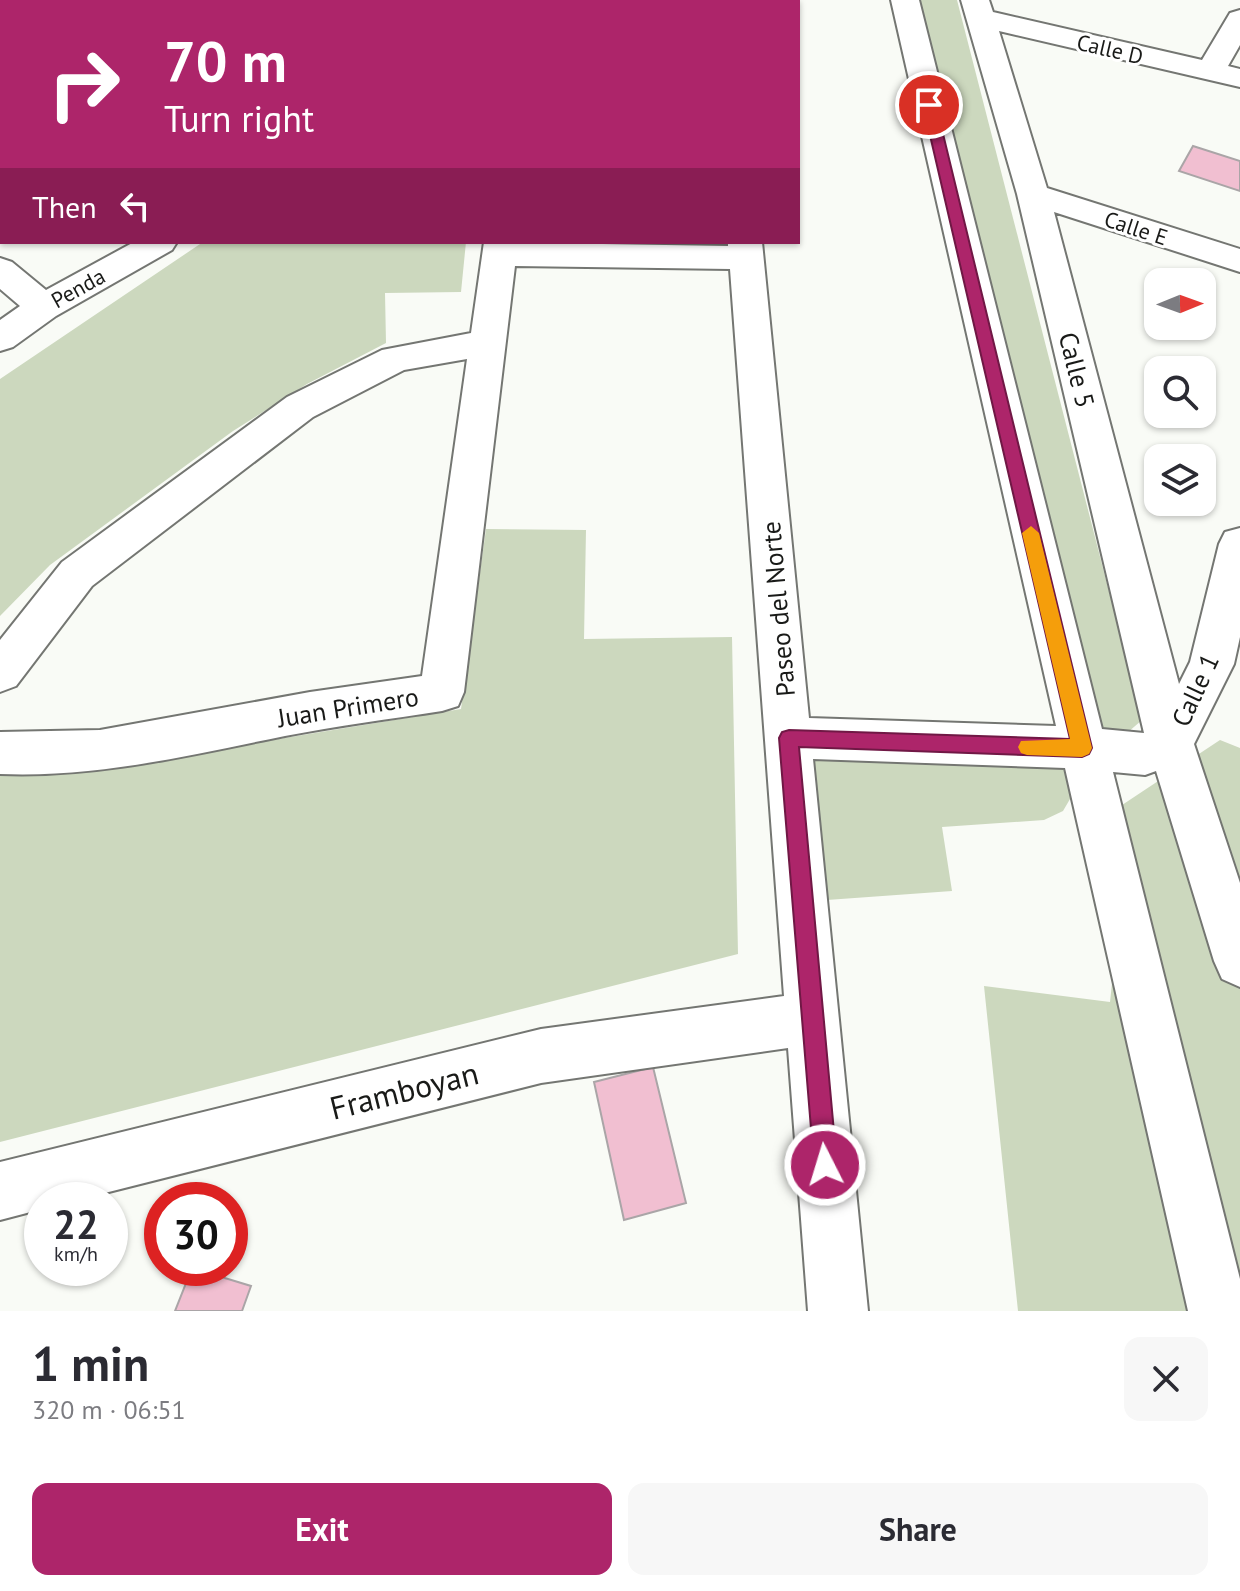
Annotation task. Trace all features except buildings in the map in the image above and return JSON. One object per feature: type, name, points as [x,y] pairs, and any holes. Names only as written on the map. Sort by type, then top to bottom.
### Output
[{"type":"street","points":[[905,0],[1218,1311]]},
{"type":"street","points":[[1227,0],[1240,5]]},
{"type":"street","name":"Calle D","points":[[978,9],[1240,78]]},
{"type":"street","name":"Calle 5","points":[[978,9],[1033,194],[1171,743],[1240,961]]},
{"type":"street","points":[[1210,72],[1240,19]]},
{"type":"street","name":"Calle E","points":[[1033,194],[1240,261]]},
{"type":"street","name":"Penda","points":[[0,338],[43,307],[156,244]]},
{"type":"street","points":[[500,248],[746,250]]},
{"type":"street","name":"Juan Primero","points":[[0,753],[26,755],[121,748],[286,716],[442,692],[500,248]]},
{"type":"street","name":"Paseo del Norte","points":[[746,250],[838,1311]]},
{"type":"street","points":[[0,270],[43,307]]},
{"type":"street","points":[[0,673],[77,574],[300,407],[395,359],[490,342]]},
{"type":"street","name":"Calle 1","points":[[1171,743],[1212,664],[1240,544]]},
{"type":"street","points":[[789,738],[1082,748],[1145,754],[1171,743]]},
{"type":"street","name":"Framboyan","points":[[0,1191],[541,1056],[813,1018]]},
{"type":"green space","points":[[913,0],[957,0],[1142,720],[1127,733],[1076,722]]},
{"type":"green space","points":[[200,244],[466,244],[461,292],[385,293],[386,343],[307,384],[233,431],[50,565],[0,616],[0,379]]},
{"type":"green space","points":[[486,529],[586,530],[584,639],[732,637],[738,954],[0,1142],[0,771],[70,773],[461,709]]},
{"type":"green space","points":[[1220,740],[1240,748],[1240,1311],[1018,1311],[984,986],[1110,1002],[1116,946],[1113,811]]},
{"type":"green space","points":[[798,748],[1056,760],[1077,787],[1063,811],[1044,820],[942,827],[952,891],[813,901]]},
{"type":"slow traffic","points":[[1027,747],[1082,748],[1031,533]]},
{"type":"route","points":[[825,1165],[789,738],[1082,748],[929,105]]}]
